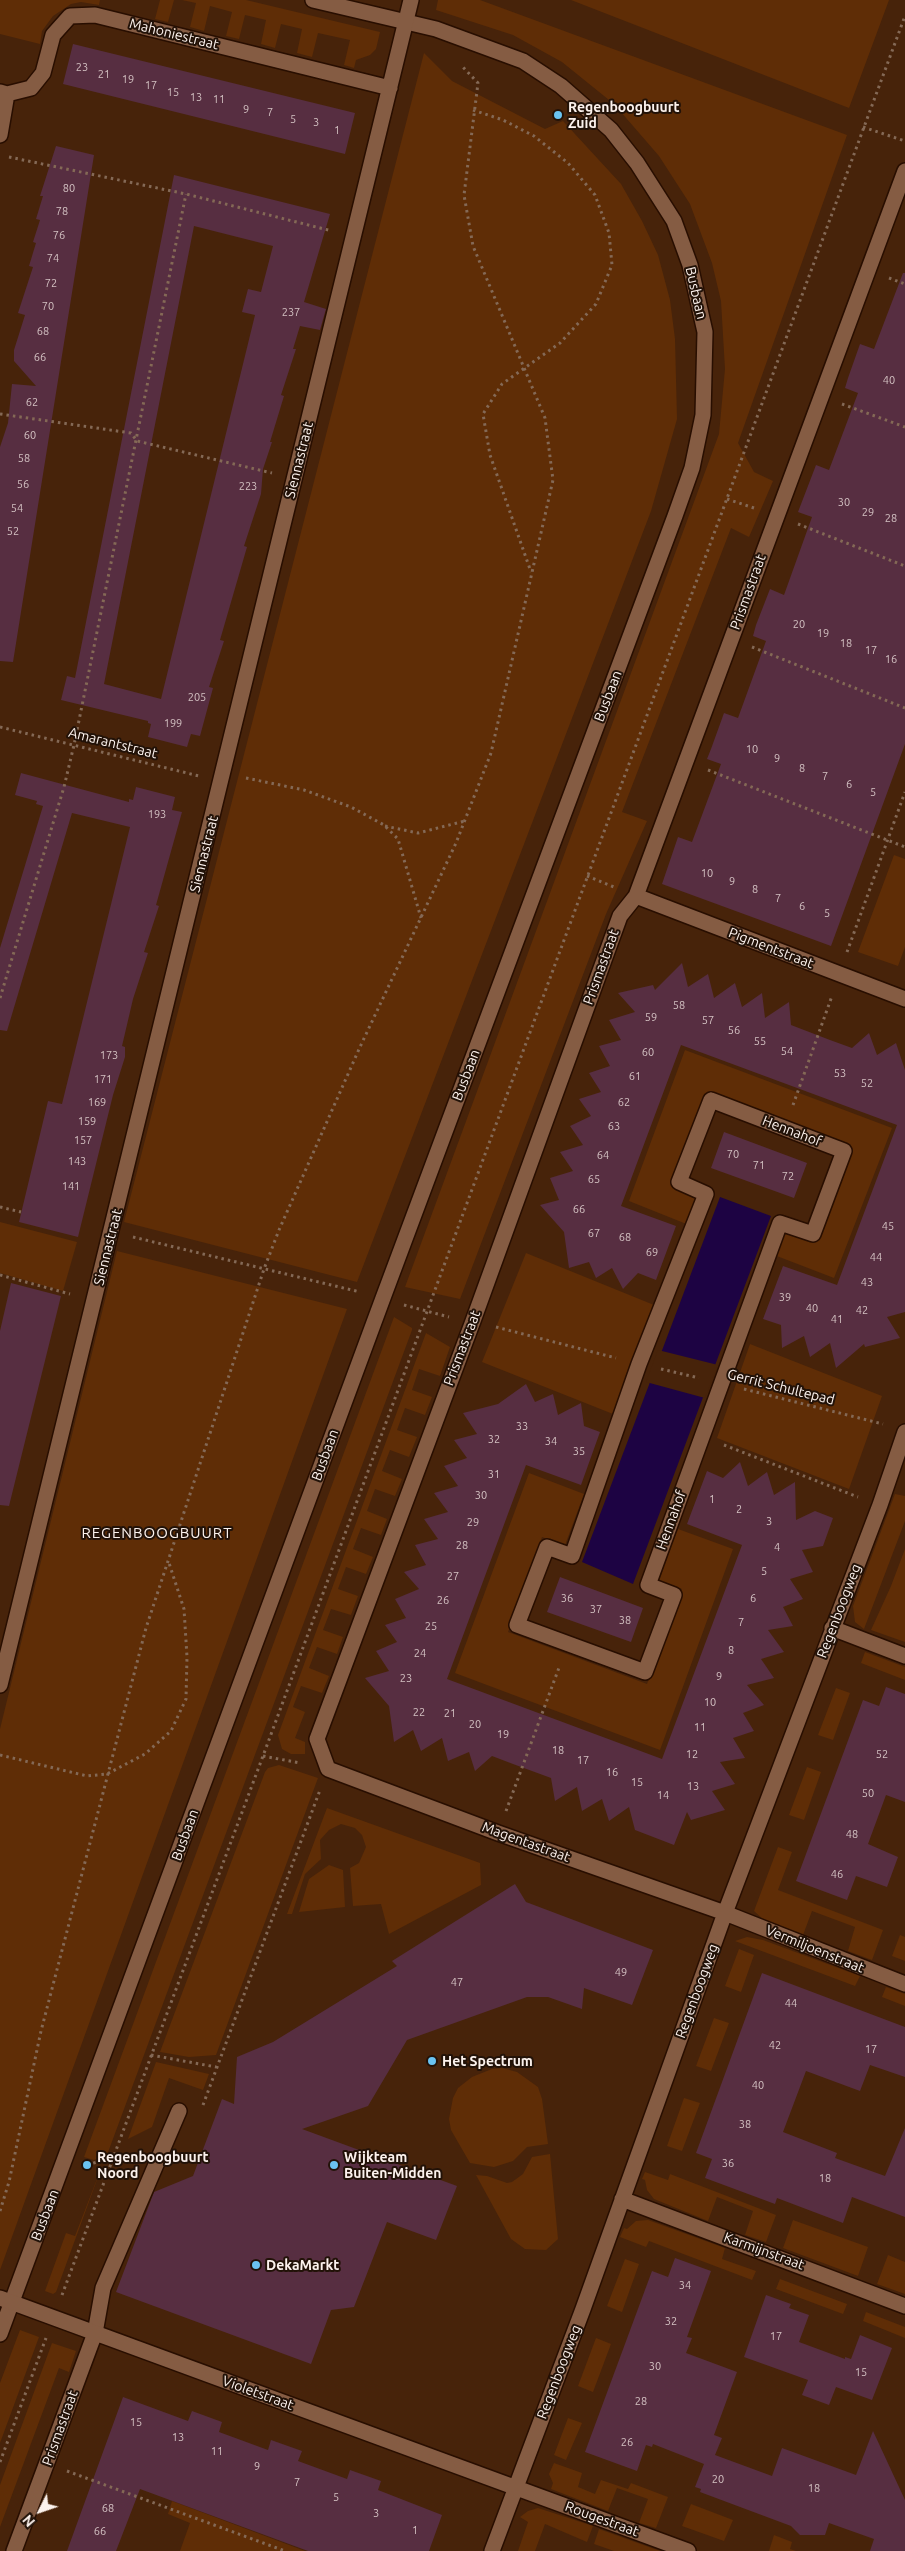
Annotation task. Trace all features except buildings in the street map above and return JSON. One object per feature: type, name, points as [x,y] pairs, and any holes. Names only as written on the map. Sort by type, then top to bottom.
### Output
[{"type":"street","name":"Busbaan","points":[[0,2334],[5,2300],[66,2158],[382,1298],[675,516],[692,468],[704,415],[705,332],[690,265],[674,221],[638,163],[611,130],[561,86],[523,61],[436,29],[313,0]]},
{"type":"street","name":"Siennastraat","points":[[0,1685],[412,0]]},
{"type":"street","name":"Mahoniestraat","points":[[4,93],[31,88],[43,73],[53,35],[70,16],[95,14],[390,88]]},
{"type":"street","points":[[0,135],[4,93]]},
{"type":"street","name":"Prismastraat","points":[[328,1769],[317,1739],[473,1321],[620,916],[636,896],[905,171]]},
{"type":"street","name":"Pigmentstraat","points":[[636,896],[905,999]]},
{"type":"street","name":"Hennahof","points":[[711,1100],[844,1151],[814,1234],[780,1224],[718,1382],[702,1436],[648,1585],[674,1595],[645,1672],[517,1625],[547,1547],[572,1556],[640,1364],[706,1194],[678,1182],[711,1100]]},
{"type":"street","name":"Regenboogweg","points":[[492,2551],[725,1913],[880,1505],[905,1432]]},
{"type":"street","points":[[832,1628],[905,1656]]},
{"type":"street","name":"Magentastraat","points":[[328,1769],[498,1833],[725,1913]]},
{"type":"street","name":"Vermiljoenstraat","points":[[725,1913],[905,1984]]},
{"type":"street","name":"Prismastraat","points":[[14,2551],[94,2333],[103,2288],[179,2111]]},
{"type":"street","name":"Karmijnstraat","points":[[622,2199],[905,2306]]},
{"type":"street","name":"Violetstraat","points":[[5,2300],[516,2487]]},
{"type":"street","name":"Rougestraat","points":[[516,2487],[688,2551]]},
{"type":"path","points":[[0,2462],[264,1756],[905,16]]},
{"type":"path","points":[[0,2211],[9,2182],[41,2031],[146,1628],[264,1269],[279,1230],[465,821],[491,753],[553,480],[546,418],[473,246],[464,195],[473,110],[478,83],[461,65]]},
{"type":"path","points":[[473,110],[503,120],[534,136],[568,163],[595,195],[609,233],[612,266],[596,304],[560,343],[502,384],[483,414],[490,455],[532,573]]},
{"type":"path","points":[[863,126],[905,141]]},
{"type":"path","points":[[0,155],[186,194],[354,237]]},
{"type":"path","points":[[0,998],[74,745],[186,194]]},
{"type":"path","points":[[821,396],[905,427]]},
{"type":"path","points":[[0,414],[131,434],[137,441],[294,479]]},
{"type":"path","points":[[726,499],[777,515],[905,566]]},
{"type":"path","points":[[731,639],[905,708]]},
{"type":"path","name":"Amarantstraat","points":[[0,727],[223,777],[304,790],[351,807],[384,825]]},
{"type":"path","points":[[686,761],[905,847]]},
{"type":"path","points":[[384,825],[418,834],[465,821]]},
{"type":"path","points":[[384,825],[398,839],[421,918]]},
{"type":"path","points":[[0,1207],[21,1212]]},
{"type":"path","points":[[0,1275],[95,1300]]},
{"type":"path","name":"Gerrit Schultepad","points":[[652,1367],[886,1424]]},
{"type":"path","points":[[702,1436],[880,1505]]},
{"type":"path","points":[[0,1755],[86,1776],[107,1774],[146,1754],[170,1731],[186,1699],[187,1657],[184,1609],[168,1561]]},
{"type":"path","points":[[498,1833],[568,1645]]},
{"type":"path","points":[[179,2111],[198,2118],[328,1769],[264,1756]]},
{"type":"path","points":[[151,2055],[216,2067]]},
{"type":"path","points":[[87,2165],[114,2157]]},
{"type":"path","points":[[47,2464],[285,2551]]},
{"type":"shaded area","points":[[0,0],[100,0],[99,5],[81,2],[71,4],[53,16],[42,31],[40,44],[0,34]]},
{"type":"shaded area","points":[[160,0],[174,0],[168,22],[155,19]]},
{"type":"shaded area","points":[[182,0],[246,0],[380,32],[376,49],[370,55],[356,60],[354,68],[344,65],[350,40],[318,33],[312,57],[297,53],[302,29],[281,24],[275,48],[261,44],[266,20],[245,15],[239,39],[226,36],[232,12],[210,6],[204,31],[190,27],[196,3]]},
{"type":"shaded area","points":[[438,0],[480,0],[847,135],[738,443],[754,472],[773,481],[749,537],[731,528],[622,812],[647,821],[606,914],[460,1299],[405,1287],[719,434],[725,369],[721,301],[712,263],[690,204],[659,156],[614,104],[562,62],[513,35],[436,10]]},
{"type":"shaded area","points":[[571,0],[889,0],[849,108]]},
{"type":"shaded area","points":[[424,53],[452,81],[545,129],[563,121],[621,184],[642,221],[658,255],[670,300],[675,339],[677,419],[651,511],[357,1282],[124,1222]]},
{"type":"shaded area","points":[[894,855],[905,859],[905,947],[898,966],[858,952]]},
{"type":"shaded area","points":[[685,1050],[892,1128],[834,1278],[769,1253],[780,1223],[813,1234],[843,1151],[711,1100],[679,1182],[706,1194],[694,1227],[629,1201]]},
{"type":"shaded area","points":[[720,1197],[771,1216],[633,1584],[582,1562]]},
{"type":"shaded area","points":[[0,1222],[77,1242],[63,1291],[0,1273]]},
{"type":"shaded area","points":[[117,1251],[347,1309],[0,2270],[0,1729]]},
{"type":"shaded area","points":[[526,1253],[654,1305],[613,1414],[482,1362]]},
{"type":"shaded area","points":[[394,1317],[412,1328],[412,1330],[107,2155],[94,2160],[84,2157]]},
{"type":"shaded area","points":[[426,1333],[450,1347],[440,1376],[419,1369],[412,1390],[432,1397],[425,1415],[405,1408],[397,1430],[417,1437],[409,1457],[390,1450],[382,1471],[402,1479],[395,1496],[375,1489],[367,1511],[387,1519],[381,1535],[361,1528],[353,1549],[373,1557],[366,1574],[346,1567],[338,1589],[358,1596],[351,1615],[331,1609],[323,1630],[343,1637],[337,1654],[317,1647],[309,1668],[329,1676],[322,1693],[301,1686],[293,1707],[305,1712],[295,1738],[305,1742],[305,1754],[291,1754],[282,1749],[278,1735]]},
{"type":"shaded area","points":[[750,1344],[882,1396],[849,1489],[717,1438]]},
{"type":"shaded area","points":[[529,1473],[584,1494],[565,1545],[542,1537],[508,1632],[647,1684],[682,1589],[659,1581],[678,1529],[733,1549],[660,1750],[455,1673]]},
{"type":"shaded area","points":[[895,1494],[905,1496],[905,1521],[864,1629],[855,1622],[853,1606]]},
{"type":"shaded area","points":[[905,1549],[905,1642],[871,1630]]},
{"type":"shaded area","points":[[865,1652],[905,1667],[905,1680],[861,1663]]},
{"type":"shaded area","points":[[836,1688],[850,1693],[833,1740],[818,1735]]},
{"type":"shaded area","points":[[279,1765],[318,1778],[216,2055],[189,2057],[160,2052],[265,1772],[268,1768]]},
{"type":"shaded area","points":[[807,1767],[821,1772],[804,1820],[789,1815]]},
{"type":"shaded area","points":[[327,1808],[480,1863],[481,1885],[389,1934],[381,1904],[353,1906],[350,1868],[359,1863],[366,1847],[362,1835],[355,1828],[341,1824],[329,1830],[320,1840],[321,1859],[305,1874],[292,1914],[287,1914]]},
{"type":"shaded area","points":[[778,1847],[792,1852],[778,1890],[883,1930],[872,1960],[848,1951],[855,1927],[812,1911],[803,1935],[764,1920],[754,1911]]},
{"type":"shaded area","points":[[329,1865],[343,1870],[345,1907],[299,1912],[309,1879]]},
{"type":"shaded area","points":[[900,1935],[905,1937],[905,1961],[892,1956]]},
{"type":"shaded area","points":[[747,1937],[763,1940],[860,1976],[855,1986],[735,1941]]},
{"type":"shaded area","points":[[739,1949],[754,1955],[741,1992],[725,1986]]},
{"type":"shaded area","points":[[886,1987],[905,1994],[905,2006],[882,1997]]},
{"type":"shaded area","points":[[714,2018],[729,2023],[711,2071],[696,2066]]},
{"type":"shaded area","points":[[156,2062],[209,2074],[203,2090],[169,2078],[152,2127],[128,2139]]},
{"type":"shaded area","points":[[502,2068],[517,2072],[538,2087],[542,2099],[548,2144],[527,2147],[513,2161],[494,2167],[470,2163],[451,2130],[449,2119],[453,2098],[458,2088],[472,2077],[492,2069]]},
{"type":"shaded area","points":[[684,2098],[700,2103],[682,2151],[667,2146]]},
{"type":"shaded area","points":[[550,2154],[558,2239],[546,2250],[525,2249],[511,2239],[476,2175],[487,2176],[507,2183],[512,2182],[523,2174],[532,2157]]},
{"type":"shaded area","points":[[102,2166],[56,2292],[53,2294],[45,2291],[66,2233],[75,2236]]},
{"type":"shaded area","points":[[645,2172],[668,2180],[670,2174],[776,2215],[766,2242],[745,2235],[753,2211],[717,2197],[708,2221],[654,2199],[647,2190],[645,2180],[642,2179]]},
{"type":"shaded area","points":[[648,2220],[725,2248],[722,2259],[756,2271],[752,2280],[649,2241],[646,2247],[620,2237],[624,2228],[627,2229],[636,2221]]},
{"type":"shaded area","points":[[793,2220],[868,2247],[858,2276],[783,2248]]},
{"type":"shaded area","points":[[888,2255],[905,2262],[905,2294],[877,2284]]},
{"type":"shaded area","points":[[625,2259],[639,2264],[622,2312],[607,2306]]},
{"type":"shaded area","points":[[780,2279],[847,2304],[843,2314],[776,2289]]},
{"type":"shaded area","points":[[866,2312],[905,2327],[905,2338],[863,2321]]},
{"type":"shaded area","points":[[20,2330],[39,2337],[0,2443],[0,2383]]},
{"type":"shaded area","points":[[596,2338],[611,2344],[593,2392],[578,2386]]},
{"type":"shaded area","points":[[52,2343],[76,2351],[69,2372],[59,2368],[0,2527],[0,2485]]},
{"type":"shaded area","points":[[568,2418],[582,2423],[566,2460],[554,2455]]},
{"type":"shaded area","points":[[554,2463],[582,2473],[578,2487],[595,2494],[601,2480],[628,2489],[631,2483],[668,2497],[656,2528],[639,2523],[648,2499],[617,2488],[608,2511],[551,2489],[553,2483],[549,2474]]},
{"type":"shaded area","points":[[172,2501],[305,2551],[180,2551],[190,2523],[168,2514]]},
{"type":"shaded area","points":[[691,2504],[733,2520],[724,2541],[682,2526]]},
{"type":"shaded area","points":[[538,2508],[593,2526],[587,2542],[545,2524],[535,2551],[518,2551],[528,2522],[520,2517],[528,2511]]},
{"type":"shaded area","points":[[599,2529],[660,2551],[614,2551],[594,2544]]},
{"type":"shaded area","points":[[774,2535],[792,2542],[790,2549],[796,2551],[769,2551]]},
{"type":"pier","points":[[658,1350],[718,1365],[705,1398],[646,1382]]},
{"type":"place","name":"Regenboogbuurt Zuid","points":[[558,115]]},
{"type":"place","name":"Het Spectrum","points":[[432,2061]]},
{"type":"place","name":"Regenboogbuurt Noord","points":[[87,2165]]},
{"type":"place","name":"Wijkteam Buiten-Midden","points":[[334,2165]]},
{"type":"place","name":"DekaMarkt","points":[[256,2265]]},
{"type":"district","name":"REGENBOOGBUURT","points":[[157,1533]]}]
